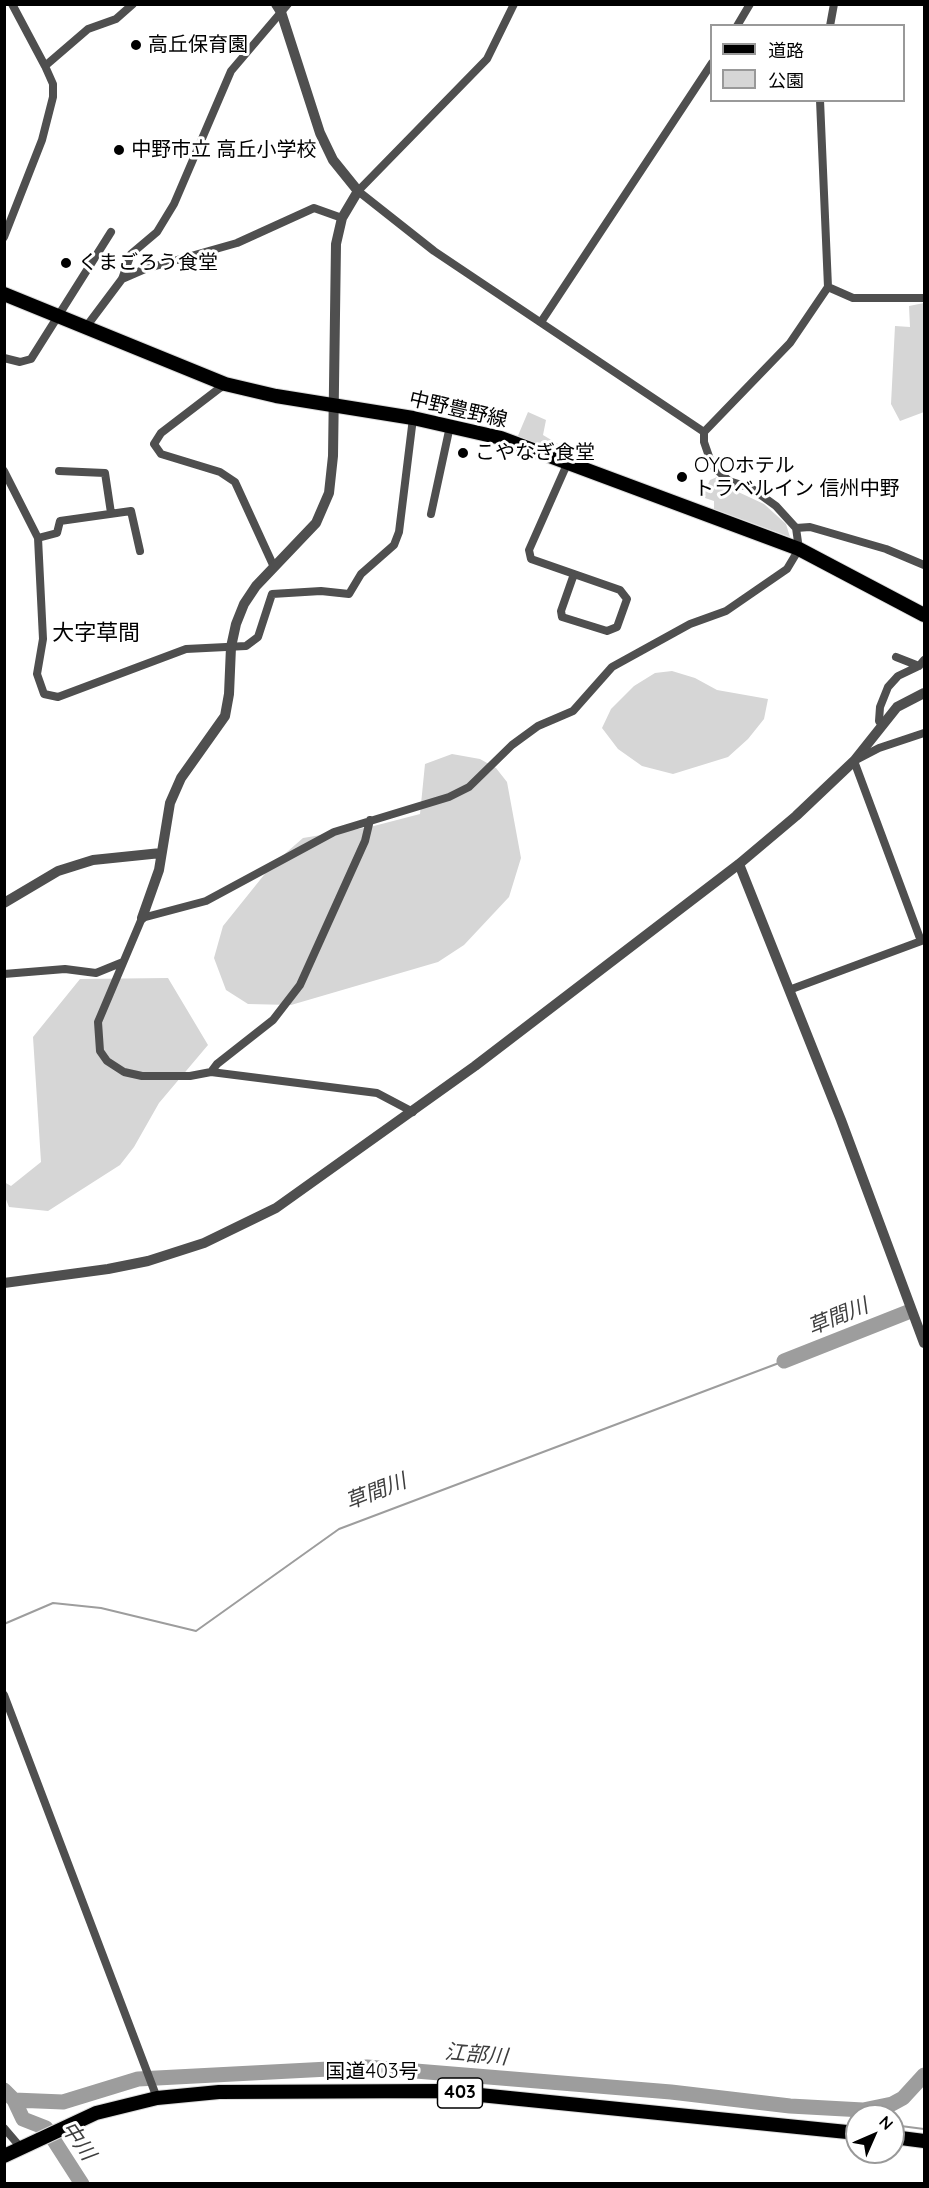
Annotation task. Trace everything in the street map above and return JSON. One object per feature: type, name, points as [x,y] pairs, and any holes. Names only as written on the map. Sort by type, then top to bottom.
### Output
[{"type":"main road","name":"中野豊野線","points":[[4,294],[225,384],[276,396],[333,403],[413,418],[501,438],[799,549],[924,615]]},
{"type":"main road","name":"国道403号","points":[[4,2156],[96,2114],[157,2098],[219,2092],[440,2091],[845,2132]]},
{"type":"main road","points":[[905,2139],[924,2141]]},
{"type":"street","points":[[4,237],[42,140],[53,97],[53,84],[12,4]]},
{"type":"street","points":[[45,66],[88,29],[116,19],[133,4]]},
{"type":"street","points":[[412,1112],[377,1093],[211,1072],[190,1076],[142,1076],[124,1072],[107,1061],[100,1051],[98,1022],[142,918],[159,870],[170,803],[181,778],[225,716],[230,694],[231,647],[236,624],[244,604],[256,586],[294,549],[316,523],[329,493],[336,244],[342,218],[358,191],[487,59],[514,4]]},
{"type":"street","points":[[737,24],[750,4]]},
{"type":"street","points":[[830,24],[834,4]]},
{"type":"street","points":[[282,7],[320,133],[333,160],[358,191],[434,251],[704,432]]},
{"type":"street","points":[[86,327],[122,279],[131,254],[157,232],[182,189],[231,71],[282,7]]},
{"type":"street","points":[[541,322],[710,65]]},
{"type":"street","points":[[142,918],[206,901],[334,832],[450,797],[469,786],[512,746],[538,726],[573,711],[612,667],[690,624],[726,611],[787,570],[799,549],[796,528],[776,506],[751,488],[729,481],[712,465],[704,442],[704,432],[790,343],[828,287],[820,102]]},
{"type":"street","points":[[122,279],[145,269],[237,243],[314,208],[342,218]]},
{"type":"street","points":[[4,358],[20,362],[31,359],[111,232]]},
{"type":"street","points":[[828,287],[853,298],[924,298]]},
{"type":"street","points":[[225,384],[161,433],[154,444],[161,454],[220,472],[235,482],[274,567]]},
{"type":"street","points":[[4,471],[38,538],[43,639],[36,674],[40,690],[48,697],[58,697],[186,649],[246,646],[258,637],[272,594],[321,591],[349,594],[361,574],[394,545],[402,522],[413,418]]},
{"type":"street","points":[[431,514],[450,426]]},
{"type":"street","points":[[568,462],[529,550],[531,559],[620,590],[627,599],[617,627],[607,631],[562,616],[561,611],[574,574]]},
{"type":"street","points":[[59,471],[105,473],[111,513]]},
{"type":"street","points":[[38,538],[57,533],[60,521],[131,511],[140,551]]},
{"type":"street","points":[[796,528],[810,527],[886,549],[924,565]]},
{"type":"street","points":[[896,657],[922,663]]},
{"type":"street","points":[[882,725],[879,721],[880,706],[888,687],[898,676],[922,663]]},
{"type":"street","points":[[4,1283],[108,1269],[148,1261],[204,1243],[276,1208],[412,1112],[739,864],[796,816],[854,761],[897,707],[924,693]]},
{"type":"street","points":[[854,761],[879,748],[924,733]]},
{"type":"street","points":[[789,990],[923,941],[854,761]]},
{"type":"street","points":[[211,1072],[217,1064],[273,1020],[300,985],[365,841],[370,820]]},
{"type":"street","points":[[4,903],[30,885],[93,860],[161,853]]},
{"type":"street","points":[[739,864],[924,1343]]},
{"type":"street","points":[[4,974],[64,969],[96,973],[123,962]]},
{"type":"street","points":[[4,1695],[157,2098]]},
{"type":"street","points":[[4,2128],[22,2149]]},
{"type":"green space","points":[[924,303],[924,412],[900,421],[891,404],[895,326],[910,327],[909,306]]},
{"type":"green space","points":[[528,412],[546,420],[543,435],[558,444],[554,450],[517,438]]},
{"type":"green space","points":[[717,477],[722,482],[734,485],[734,490],[764,504],[786,524],[790,537],[714,509],[714,501],[702,497],[710,480]]},
{"type":"green space","points":[[672,671],[695,678],[717,690],[768,699],[764,719],[748,739],[728,757],[673,774],[642,766],[618,749],[602,728],[611,709],[634,686],[655,673]]},
{"type":"green space","points":[[452,754],[480,759],[496,768],[507,782],[521,858],[509,897],[464,945],[438,962],[291,1005],[248,1004],[226,990],[214,958],[223,926],[272,865],[303,838],[370,827],[420,814],[425,764]]},
{"type":"green space","points":[[168,978],[208,1045],[159,1103],[134,1147],[120,1165],[48,1211],[9,1207],[5,1197],[4,1182],[11,1186],[41,1162],[33,1037],[80,979]]},
{"type":"waterway","name":"草間川","points":[[784,1361],[908,1312]]},
{"type":"waterway","name":"草間川","points":[[4,1624],[53,1603],[101,1608],[196,1631],[339,1529],[779,1363]]},
{"type":"waterway","name":"江部川","points":[[14,2100],[63,2102],[138,2079],[367,2067],[671,2092],[790,2106],[863,2110],[892,2104],[903,2098],[924,2075]]},
{"type":"waterway","name":"中川","points":[[4,2090],[14,2100],[23,2119],[46,2128],[82,2184]]},
{"type":"waterway","points":[[905,2127],[924,2129]]},
{"type":"place","name":"高丘保育園","points":[[136,45]]},
{"type":"place","name":"中野市立 高丘小学校","points":[[119,150]]},
{"type":"place","name":"くまごろう食堂","points":[[66,263]]},
{"type":"place","name":"こやなぎ食堂","points":[[463,453]]},
{"type":"place","name":"OYOホテル トラベルイン 信州中野","points":[[682,477]]},
{"type":"district","name":"大字草間","points":[[96,633]]}]
